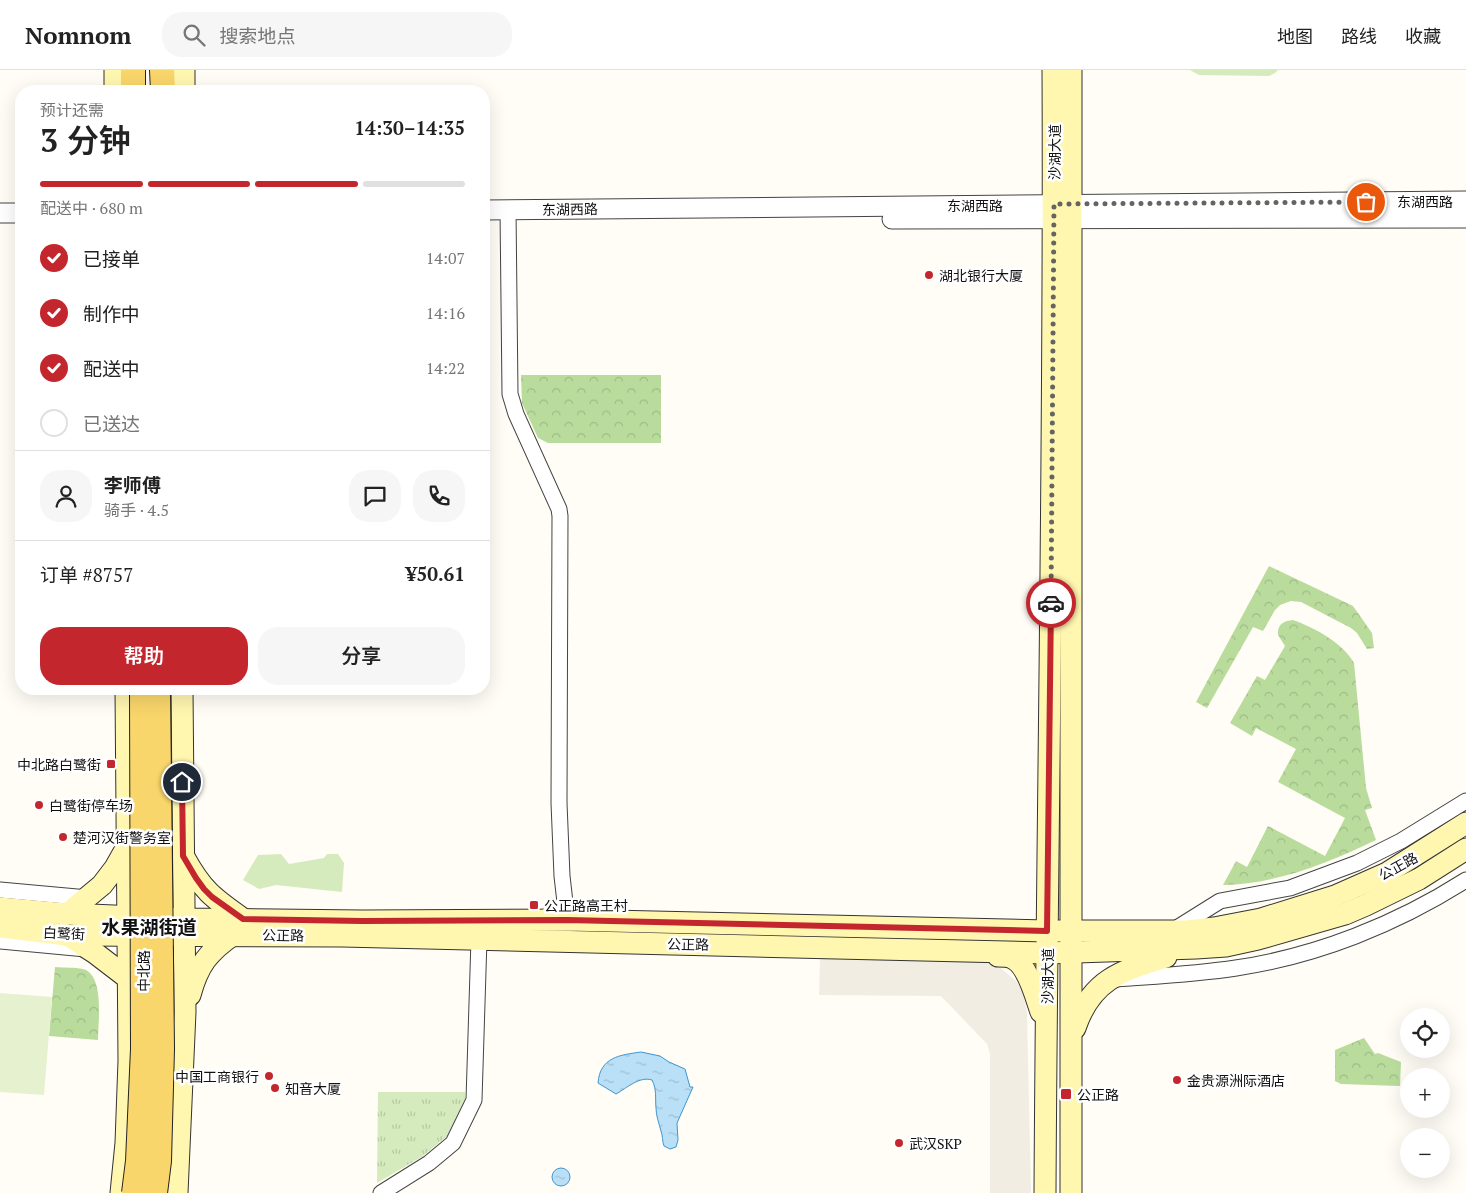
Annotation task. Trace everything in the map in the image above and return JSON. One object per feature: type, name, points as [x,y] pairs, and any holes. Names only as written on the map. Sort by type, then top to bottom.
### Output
[{"type":"main road","points":[[115,70],[115,85]]},
{"type":"main road","points":[[133,70],[133,85]]},
{"type":"main road","points":[[162,70],[163,85]]},
{"type":"main road","points":[[184,70],[184,85]]},
{"type":"main road","name":"沙湖大道","points":[[1053,70],[1062,212],[1072,952],[1071,1193]]},
{"type":"main road","name":"沙湖大道","points":[[1046,1193],[1047,931],[1062,212],[1072,70]]},
{"type":"main road","name":"中北路","points":[[122,1193],[128,1105],[129,926],[126,695]]},
{"type":"main road","name":"中北路","points":[[134,1193],[138,1161],[143,1049],[142,695]]},
{"type":"main road","name":"中北路","points":[[155,1193],[159,1161],[162,1049],[158,695]]},
{"type":"main road","points":[[177,1193],[185,1012],[182,695]]},
{"type":"main road","name":"公正路","points":[[129,926],[239,926],[362,921],[567,920],[1047,931],[1172,931],[1214,928],[1260,919],[1335,896],[1387,873],[1412,859],[1466,823]]},
{"type":"main road","points":[[67,914],[95,892],[109,877],[128,845]]},
{"type":"main road","name":"公正路","points":[[239,926],[480,939],[954,951],[1047,953],[1196,948],[1226,946],[1258,939],[1345,914],[1366,906],[1419,879],[1466,849]]},
{"type":"main road","points":[[183,856],[204,889],[239,926],[204,961],[195,976],[185,1012]]},
{"type":"main road","name":"白鹭街","points":[[0,908],[67,914],[129,926]]},
{"type":"main road","name":"白鹭街","points":[[0,927],[67,935],[129,926]]},
{"type":"main road","points":[[67,935],[129,979]]},
{"type":"main road","points":[[1072,1038],[1080,1012],[1094,992],[1108,980],[1136,966],[1196,948]]},
{"type":"main road","points":[[954,951],[960,954],[1009,957],[1018,961],[1036,997],[1046,1038]]},
{"type":"street","name":"东湖西路","points":[[1062,212],[1466,201]]},
{"type":"street","name":"东湖西路","points":[[490,211],[508,214]]},
{"type":"street","name":"东湖西路","points":[[490,217],[508,214],[1062,212],[1466,218]]},
{"type":"street","points":[[0,213],[15,213]]},
{"type":"street","points":[[508,214],[510,394],[516,414],[552,493],[560,516],[559,803],[562,876],[567,920]]},
{"type":"street","points":[[1172,931],[1220,901],[1290,888],[1357,862],[1401,841],[1466,800]]},
{"type":"street","points":[[1108,980],[1237,968],[1314,950],[1352,937],[1396,918],[1466,880]]},
{"type":"street","points":[[0,890],[88,898]]},
{"type":"street","points":[[381,1193],[429,1163],[453,1143],[474,1100],[480,939]]},
{"type":"street","points":[[0,941],[89,949]]},
{"type":"green space","points":[[1190,70],[1278,70],[1269,76],[1199,75]]},
{"type":"green space","points":[[521,375],[661,375],[661,443],[548,443],[538,438],[522,403]]},
{"type":"green space","points":[[1269,566],[1353,606],[1372,633],[1374,648],[1367,649],[1357,633],[1351,628],[1301,602],[1291,601],[1280,605],[1275,610],[1263,631],[1253,627],[1207,708],[1196,702]]},
{"type":"green space","points":[[1293,620],[1328,637],[1343,649],[1354,663],[1366,788],[1372,808],[1365,810],[1376,840],[1302,871],[1263,881],[1223,885],[1236,861],[1247,867],[1268,826],[1325,856],[1345,818],[1278,782],[1296,749],[1256,728],[1252,736],[1230,723],[1257,676],[1265,680],[1285,646],[1278,635],[1280,626],[1284,622]]},
{"type":"green space","points":[[281,854],[289,864],[324,858],[327,854],[338,854],[344,863],[342,892],[276,885],[259,889],[243,880],[258,855]]},
{"type":"green space","points":[[55,967],[83,969],[90,973],[95,980],[99,1000],[98,1040],[49,1036]]},
{"type":"green space","points":[[0,993],[52,997],[44,1095],[0,1092]]},
{"type":"green space","points":[[1364,1038],[1375,1054],[1378,1053],[1401,1062],[1400,1086],[1341,1084],[1335,1081],[1335,1050]]},
{"type":"green space","points":[[378,1092],[465,1092],[465,1099],[447,1136],[423,1156],[377,1183]]},
{"type":"shaded area","points":[[820,959],[973,960],[993,964],[1001,968],[1017,982],[1024,995],[1027,1013],[1031,1193],[990,1193],[990,1054],[987,1044],[941,996],[819,995]]},
{"type":"water","points":[[641,1052],[660,1056],[685,1069],[690,1087],[693,1087],[677,1123],[678,1140],[676,1147],[670,1149],[663,1144],[662,1133],[656,1114],[655,1090],[652,1080],[638,1081],[616,1094],[598,1083],[603,1068],[612,1059],[626,1054]]},
{"type":"water","points":[[561,1168],[567,1171],[570,1177],[567,1183],[561,1186],[555,1183],[552,1177],[555,1171]]},
{"type":"way so far","points":[[1051,603],[1054,204],[1366,202]]},
{"type":"place","name":"湖北银行大厦","points":[[929,275]]},
{"type":"place","name":"中北路白鹭街","points":[[111,764]]},
{"type":"place","name":"白鹭街停车场","points":[[39,805]]},
{"type":"place","name":"楚河汉街警务室","points":[[63,837]]},
{"type":"place","name":"公正路高王村","points":[[534,905]]},
{"type":"place","name":"中国工商银行","points":[[269,1076]]},
{"type":"place","name":"金贵源洲际酒店","points":[[1177,1080]]},
{"type":"place","name":"知音大厦","points":[[275,1088]]},
{"type":"place","name":"公正路","points":[[1066,1094]]},
{"type":"place","name":"武汉SKP","points":[[899,1143]]},
{"type":"district","name":"水果湖街道","points":[[149,926]]},
{"type":"route","points":[[182,782],[183,856],[204,889],[243,919],[362,921],[567,920],[1047,931],[1051,603]]}]
